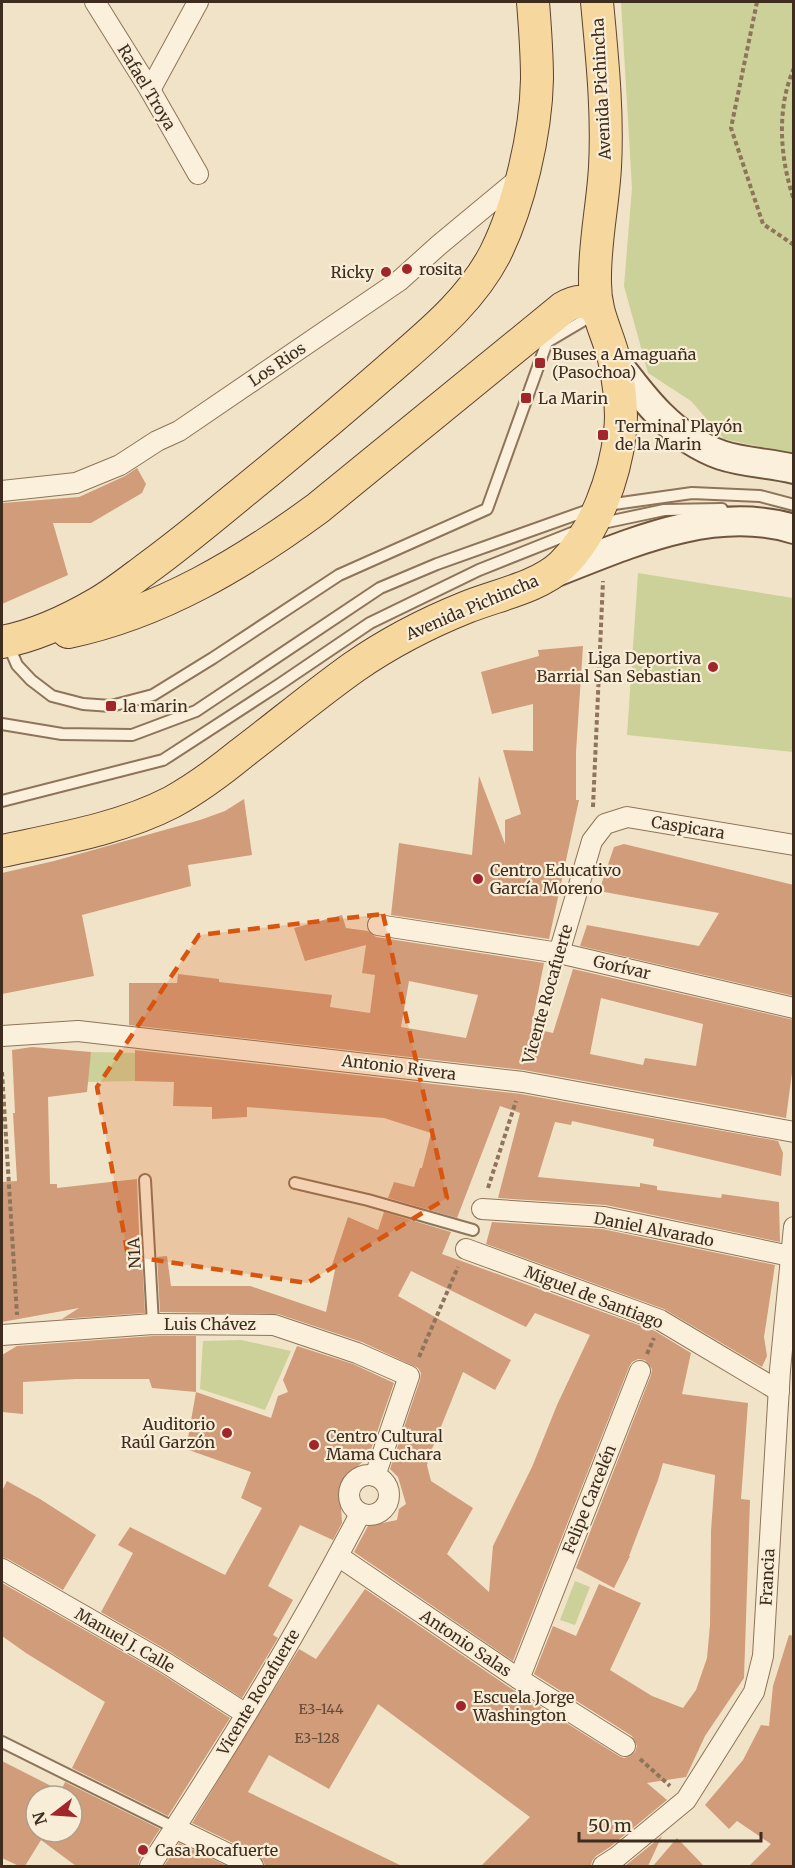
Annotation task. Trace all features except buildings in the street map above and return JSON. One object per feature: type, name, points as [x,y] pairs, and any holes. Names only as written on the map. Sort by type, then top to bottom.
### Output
[{"type":"main road","points":[[4,642],[43,629],[115,592],[192,534],[336,415],[440,325],[473,289],[504,233],[522,176],[533,121],[537,79],[533,2]]},
{"type":"main road","name":"Avenida Pichincha","points":[[2,851],[92,831],[170,803],[203,783],[350,670],[392,642],[439,618],[549,575],[598,528],[621,431],[619,390],[614,359],[595,298],[595,262],[606,132],[597,2]]},
{"type":"main road","points":[[4,642],[66,632],[113,621],[174,596],[213,576],[279,536],[318,508],[563,308],[581,300],[590,304],[598,312]]},
{"type":"main road","points":[[614,359],[660,416],[690,440],[736,459],[794,469]]},
{"type":"main road","points":[[598,528],[661,533],[709,524],[765,523],[783,520]]},
{"type":"street","name":"Rafael Troya","points":[[95,2],[150,90],[198,174]]},
{"type":"street","points":[[150,90],[198,2]]},
{"type":"street","name":"Los Rios","points":[[2,491],[76,483],[120,465],[179,430],[399,281],[522,176]]},
{"type":"street","name":"Caspicara","points":[[592,841],[605,824],[627,817],[794,845]]},
{"type":"street","name":"Vicente Rocafuerte","points":[[559,953],[592,841]]},
{"type":"street","name":"Gorívar","points":[[378,925],[559,953],[794,1008]]},
{"type":"street","name":"Antonio Rivera","points":[[2,1036],[78,1031],[523,1082],[794,1132]]},
{"type":"street","name":"Daniel Alvarado","points":[[482,1209],[604,1217],[790,1256]]},
{"type":"street","name":"Francia","points":[[603,1866],[686,1800],[754,1692],[763,1656],[779,1391],[794,1227]]},
{"type":"street","name":"Miguel de Santiago","points":[[464,1253],[660,1320],[779,1391]]},
{"type":"street","name":"Luis Chávez","points":[[10,1334],[153,1324],[274,1325],[357,1353],[410,1376]]},
{"type":"street","name":"Felipe Carcelén","points":[[519,1679],[640,1371]]},
{"type":"street","points":[[375,1476],[410,1376]]},
{"type":"street","points":[[368,1475],[383,1480],[389,1495],[383,1510],[376,1514],[360,1514],[350,1503],[350,1488],[361,1477],[368,1475]]},
{"type":"street","name":"Vicente Rocafuerte","points":[[150,1866],[246,1714],[360,1514]]},
{"type":"street","name":"Antonio Salas","points":[[338,1556],[519,1679],[625,1746]]},
{"type":"street","name":"Manuel J. Calle","points":[[2,1569],[166,1663],[246,1714]]},
{"type":"street","points":[[175,1828],[253,1866]]},
{"type":"lane","points":[[4,642],[17,665],[31,680],[52,696],[83,705],[111,706],[153,694],[213,658],[339,575],[487,509],[547,342],[598,312]]},
{"type":"lane","points":[[2,801],[163,760],[370,623],[479,570],[692,493],[760,495],[794,505]]},
{"type":"lane","points":[[2,724],[62,734],[132,735],[196,711],[380,588],[437,564],[598,528],[664,510],[732,509]]},
{"type":"lane","points":[[783,520],[794,515]]},
{"type":"lane","name":"N1A","points":[[145,1180],[153,1324]]},
{"type":"lane","points":[[295,1183],[368,1200],[473,1230]]},
{"type":"lane","points":[[2,1742],[175,1828]]},
{"type":"path","points":[[757,2],[731,128],[763,224],[794,245]]},
{"type":"path","points":[[794,68],[788,81],[781,126],[786,178],[794,200]]},
{"type":"path","points":[[592,841],[598,528]]},
{"type":"path","name":"Vicente Rocafuerte","points":[[482,1209],[523,1082],[559,953]]},
{"type":"path","points":[[2,1072],[10,1334]]},
{"type":"path","points":[[410,1376],[464,1253]]},
{"type":"path","points":[[640,1371],[660,1320]]},
{"type":"path","points":[[625,1746],[686,1800]]},
{"type":"highlighted area","points":[[383,914],[447,1198],[307,1283],[128,1256],[97,1087],[199,935]]},
{"type":"green space","points":[[621,2],[793,2],[793,454],[724,439],[691,401],[648,373],[624,286],[632,188]]},
{"type":"green space","name":"Liga Deportiva Barrial San Sebastian","points":[[638,573],[793,598],[793,752],[627,735]]},
{"type":"green space","points":[[91,1052],[135,1053],[135,1081],[87,1082]]},
{"type":"green space","points":[[241,1340],[291,1351],[265,1410],[200,1389],[203,1341]]},
{"type":"green space","points":[[575,1581],[590,1587],[575,1625],[560,1620]]},
{"type":"place","name":"rosita","points":[[407,269]]},
{"type":"place","name":"Ricky","points":[[386,272]]},
{"type":"place","name":"Buses a Amaguaña (Pasochoa)","points":[[540,363]]},
{"type":"place","name":"La Marin","points":[[526,398]]},
{"type":"place","name":"Terminal Playón de la Marin","points":[[603,435]]},
{"type":"place","name":"Liga Deportiva Barrial San Sebastian","points":[[713,667]]},
{"type":"place","name":"la marin","points":[[111,706]]},
{"type":"place","name":"Centro Educativo García Moreno","points":[[478,879]]},
{"type":"place","name":"Auditorio Raúl Garzón","points":[[227,1433]]},
{"type":"place","name":"Centro Cultural Mama Cuchara","points":[[314,1445]]},
{"type":"place","name":"Escuela Jorge Washington","points":[[461,1706]]},
{"type":"place","name":"Casa Rocafuerte","points":[[143,1850]]}]
